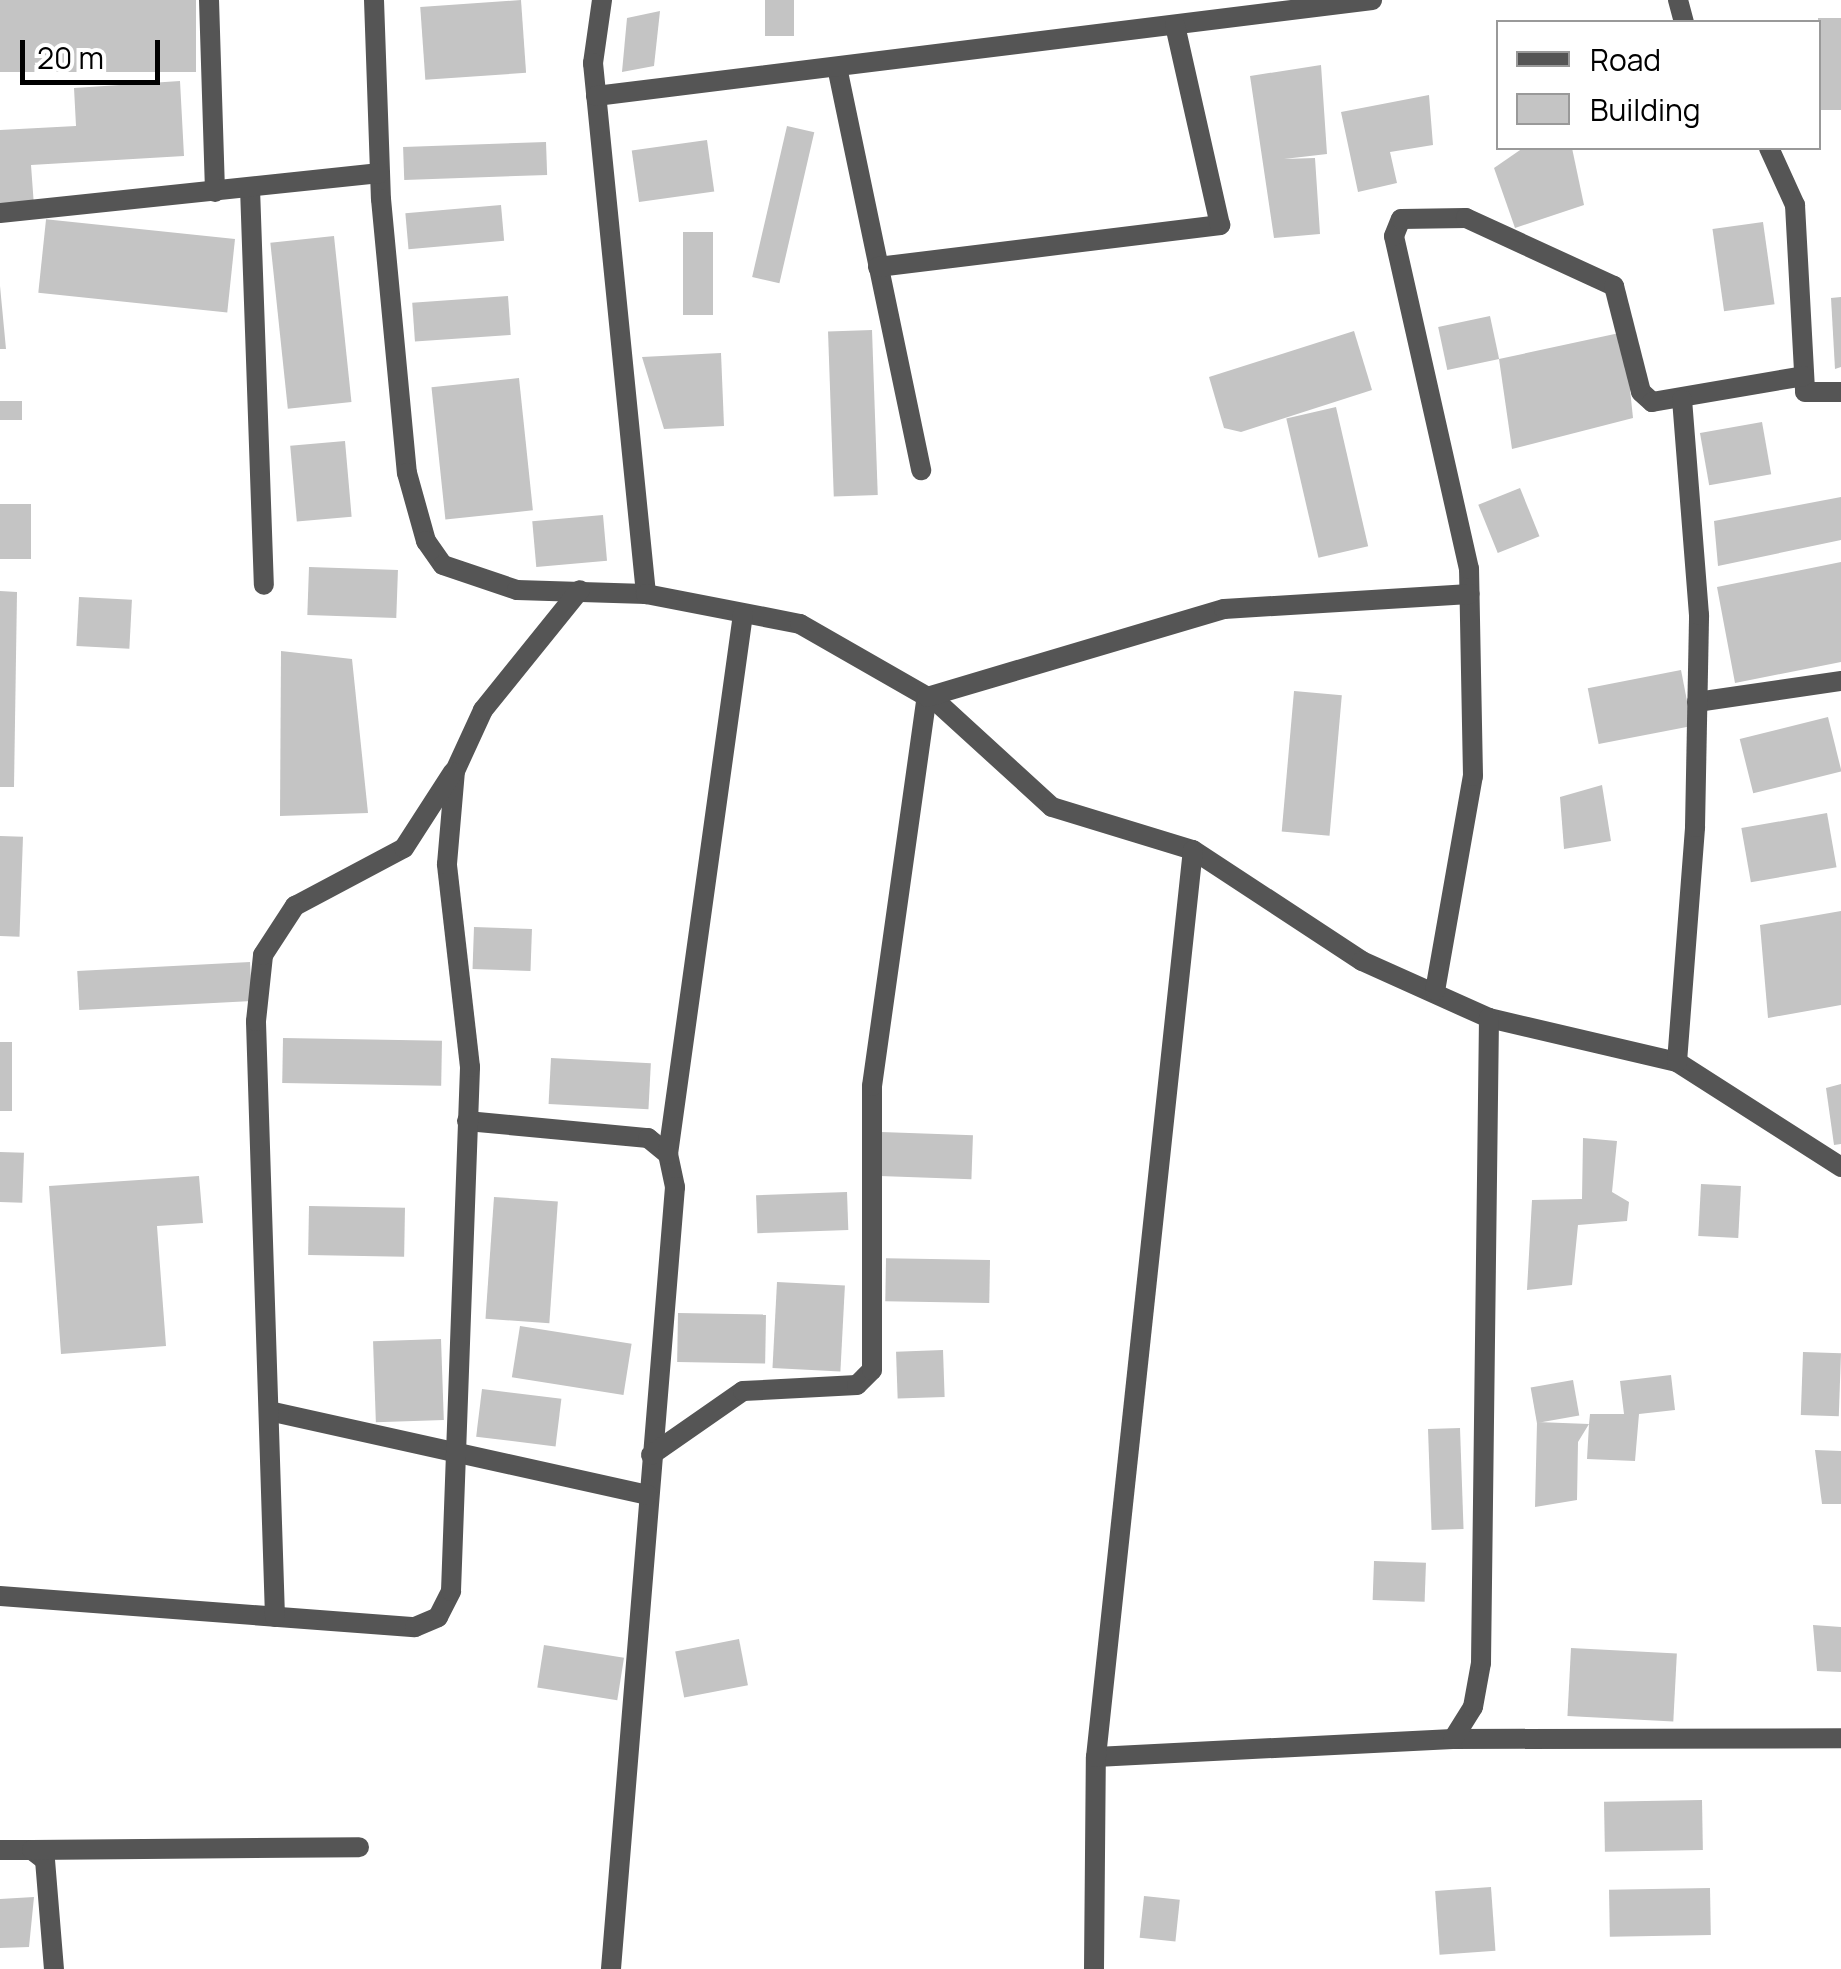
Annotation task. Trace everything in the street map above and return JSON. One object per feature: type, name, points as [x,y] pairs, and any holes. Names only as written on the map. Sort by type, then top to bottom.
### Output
[{"type":"street","points":[[208,0],[214,192]]},
{"type":"street","points":[[374,0],[380,173],[407,472],[426,541],[444,565],[516,590],[646,594],[800,624],[927,697],[1052,807],[1193,850],[1362,961],[1488,1018],[1677,1062],[1841,1167]]},
{"type":"street","points":[[602,0],[596,96],[646,594]]},
{"type":"street","points":[[596,96],[1358,1]]},
{"type":"street","points":[[878,267],[1220,225],[1175,25]]},
{"type":"street","points":[[837,68],[921,470]]},
{"type":"street","points":[[1770,150],[1795,205],[1805,392],[1841,392]]},
{"type":"street","points":[[0,213],[380,173]]},
{"type":"street","points":[[250,188],[264,585]]},
{"type":"street","points":[[1435,991],[1474,776],[1470,594],[1394,236],[1400,219],[1466,218],[1614,286],[1641,392],[1659,404],[1804,376]]},
{"type":"street","points":[[1677,1062],[1699,614],[1682,400]]},
{"type":"street","points":[[275,1617],[256,1021],[263,955],[295,906],[404,848],[454,771],[483,710],[580,590]]},
{"type":"street","points":[[927,697],[1107,650],[1224,609],[1470,594]]},
{"type":"street","points":[[611,1969],[675,1187],[668,1154],[743,614]]},
{"type":"street","points":[[1697,702],[1841,681]]},
{"type":"street","points":[[652,1455],[742,1391],[857,1385],[872,1370],[872,1086],[927,697]]},
{"type":"street","points":[[0,1596],[415,1628],[438,1618],[451,1591],[470,1067],[447,864],[454,771]]},
{"type":"street","points":[[1094,1969],[1096,1757],[1193,850]]},
{"type":"street","points":[[1453,1739],[1473,1707],[1481,1662],[1488,1018]]},
{"type":"street","points":[[467,1122],[648,1138],[668,1154]]},
{"type":"street","points":[[269,1411],[648,1495]]},
{"type":"street","points":[[1096,1757],[1453,1739],[1841,1738]]},
{"type":"street","points":[[0,1850],[359,1847]]},
{"type":"street","points":[[32,1850],[50,1879],[54,1969]]},
{"type":"building","points":[[0,0],[196,0],[196,72],[0,72]]},
{"type":"building","points":[[521,0],[526,73],[425,80],[420,7]]},
{"type":"building","points":[[765,0],[794,0],[794,36],[765,36]]},
{"type":"building","points":[[660,11],[654,66],[622,72],[627,18]]},
{"type":"building","points":[[1818,18],[1841,18],[1841,110],[1821,110]]},
{"type":"building","points":[[1321,65],[1327,154],[1284,159],[1315,158],[1320,234],[1274,238],[1250,76]]},
{"type":"building","points":[[180,81],[184,156],[31,165],[34,206],[0,209],[0,130],[76,126],[74,88]]},
{"type":"building","points":[[1429,95],[1433,145],[1390,152],[1397,183],[1358,192],[1341,112]]},
{"type":"building","points":[[787,126],[814,132],[779,283],[752,277]]},
{"type":"building","points":[[707,140],[714,191],[639,202],[632,151]]},
{"type":"building","points":[[546,142],[547,175],[404,180],[403,147]]},
{"type":"building","points":[[1520,150],[1572,150],[1584,205],[1515,228],[1494,168]]},
{"type":"building","points":[[501,205],[504,241],[409,249],[405,213]]},
{"type":"building","points":[[46,219],[235,239],[227,313],[38,293]]},
{"type":"building","points":[[1763,222],[1775,304],[1724,311],[1712,229]]},
{"type":"building","points":[[683,232],[713,232],[713,315],[683,315]]},
{"type":"building","points":[[334,236],[351,402],[288,409],[270,243]]},
{"type":"building","points":[[0,286],[6,349],[0,349]]},
{"type":"building","points":[[508,296],[511,335],[415,342],[412,303]]},
{"type":"building","points":[[1841,297],[1841,367],[1835,369],[1831,298]]},
{"type":"building","points":[[1490,316],[1499,359],[1447,370],[1438,327]]},
{"type":"building","points":[[872,330],[878,495],[834,496],[828,332]]},
{"type":"building","points":[[1354,331],[1372,390],[1241,432],[1224,428],[1209,377]]},
{"type":"building","points":[[1624,332],[1633,418],[1512,449],[1499,359]]},
{"type":"building","points":[[721,353],[724,426],[664,429],[642,357]]},
{"type":"building","points":[[519,378],[533,510],[445,519],[431,387]]},
{"type":"building","points":[[0,401],[22,401],[22,420],[0,420]]},
{"type":"building","points":[[1336,407],[1368,546],[1318,558],[1286,418]]},
{"type":"building","points":[[1762,422],[1771,474],[1709,485],[1700,433]]},
{"type":"building","points":[[345,441],[352,517],[297,522],[290,446]]},
{"type":"building","points":[[1520,488],[1539,536],[1498,553],[1478,505]]},
{"type":"building","points":[[1841,497],[1841,540],[1718,566],[1714,521]]},
{"type":"building","points":[[0,504],[31,504],[31,559],[0,559]]},
{"type":"building","points":[[603,515],[607,561],[536,567],[532,521]]},
{"type":"building","points":[[1841,562],[1841,662],[1735,683],[1717,587]]},
{"type":"building","points":[[309,567],[398,570],[396,618],[307,615]]},
{"type":"building","points":[[0,591],[17,592],[14,787],[0,787]]},
{"type":"building","points":[[79,597],[132,600],[129,649],[76,646]]},
{"type":"building","points":[[281,651],[352,659],[368,813],[280,816]]},
{"type":"building","points":[[1681,670],[1692,726],[1599,744],[1588,688]]},
{"type":"building","points":[[1294,691],[1342,695],[1330,836],[1282,831]]},
{"type":"building","points":[[1828,717],[1841,771],[1753,793],[1740,739]]},
{"type":"building","points":[[1602,785],[1611,841],[1564,849],[1560,797]]},
{"type":"building","points":[[1827,813],[1837,867],[1751,882],[1741,828]]},
{"type":"building","points":[[0,836],[23,837],[19,937],[0,936]]},
{"type":"building","points":[[1841,911],[1841,1005],[1768,1018],[1760,925]]},
{"type":"building","points":[[474,927],[532,929],[530,971],[473,969]]},
{"type":"building","points":[[250,962],[252,1001],[79,1010],[77,971]]},
{"type":"building","points":[[283,1038],[442,1041],[441,1086],[282,1083]]},
{"type":"building","points":[[0,1042],[12,1042],[12,1111],[0,1111]]},
{"type":"building","points":[[551,1058],[651,1063],[648,1109],[549,1104]]},
{"type":"building","points":[[1841,1084],[1841,1144],[1834,1145],[1826,1088]]},
{"type":"building","points":[[881,1132],[973,1135],[971,1179],[879,1176]]},
{"type":"building","points":[[1583,1138],[1617,1141],[1612,1192],[1629,1202],[1627,1221],[1578,1225],[1572,1285],[1527,1290],[1532,1200],[1582,1199]]},
{"type":"building","points":[[0,1152],[24,1153],[22,1203],[0,1202]]},
{"type":"building","points":[[199,1176],[203,1223],[157,1226],[166,1346],[61,1354],[49,1186]]},
{"type":"building","points":[[1701,1184],[1741,1186],[1738,1238],[1698,1236]]},
{"type":"building","points":[[847,1192],[848,1230],[757,1233],[756,1195]]},
{"type":"building","points":[[494,1197],[558,1201],[549,1323],[485,1319]]},
{"type":"building","points":[[309,1206],[405,1208],[404,1257],[308,1255]]},
{"type":"building","points":[[886,1258],[990,1260],[989,1303],[885,1301]]},
{"type":"building","points":[[777,1282],[845,1286],[840,1371],[772,1368]]},
{"type":"building","points":[[678,1313],[766,1315],[765,1364],[677,1362]]},
{"type":"building","points":[[520,1326],[632,1344],[623,1395],[512,1377]]},
{"type":"building","points":[[441,1339],[444,1420],[376,1422],[373,1341]]},
{"type":"building","points":[[943,1350],[945,1397],[898,1399],[896,1352]]},
{"type":"building","points":[[1803,1352],[1841,1353],[1839,1416],[1801,1415]]},
{"type":"building","points":[[1671,1375],[1675,1410],[1639,1414],[1635,1461],[1587,1459],[1590,1414],[1624,1414],[1620,1381]]},
{"type":"building","points":[[1573,1380],[1579,1415],[1537,1423],[1531,1387]]},
{"type":"building","points":[[482,1389],[561,1399],[556,1446],[476,1437]]},
{"type":"building","points":[[1537,1422],[1589,1424],[1578,1442],[1577,1500],[1535,1507]]},
{"type":"building","points":[[1460,1428],[1464,1529],[1432,1530],[1428,1429]]},
{"type":"building","points":[[1815,1450],[1841,1451],[1841,1504],[1822,1504]]},
{"type":"building","points":[[1374,1561],[1426,1563],[1425,1602],[1373,1600]]},
{"type":"building","points":[[1813,1625],[1841,1627],[1841,1672],[1817,1671]]},
{"type":"building","points":[[739,1639],[748,1685],[684,1698],[675,1651]]},
{"type":"building","points":[[544,1645],[624,1658],[617,1700],[537,1687]]},
{"type":"building","points":[[1571,1648],[1677,1654],[1673,1721],[1567,1716]]},
{"type":"building","points":[[1702,1800],[1703,1850],[1605,1852],[1604,1802]]},
{"type":"building","points":[[1491,1887],[1495,1951],[1440,1955],[1435,1891]]},
{"type":"building","points":[[1710,1888],[1711,1935],[1610,1937],[1609,1890]]},
{"type":"building","points":[[1144,1896],[1180,1900],[1175,1942],[1140,1938]]},
{"type":"building","points":[[34,1897],[29,1947],[0,1948],[0,1899]]}]
